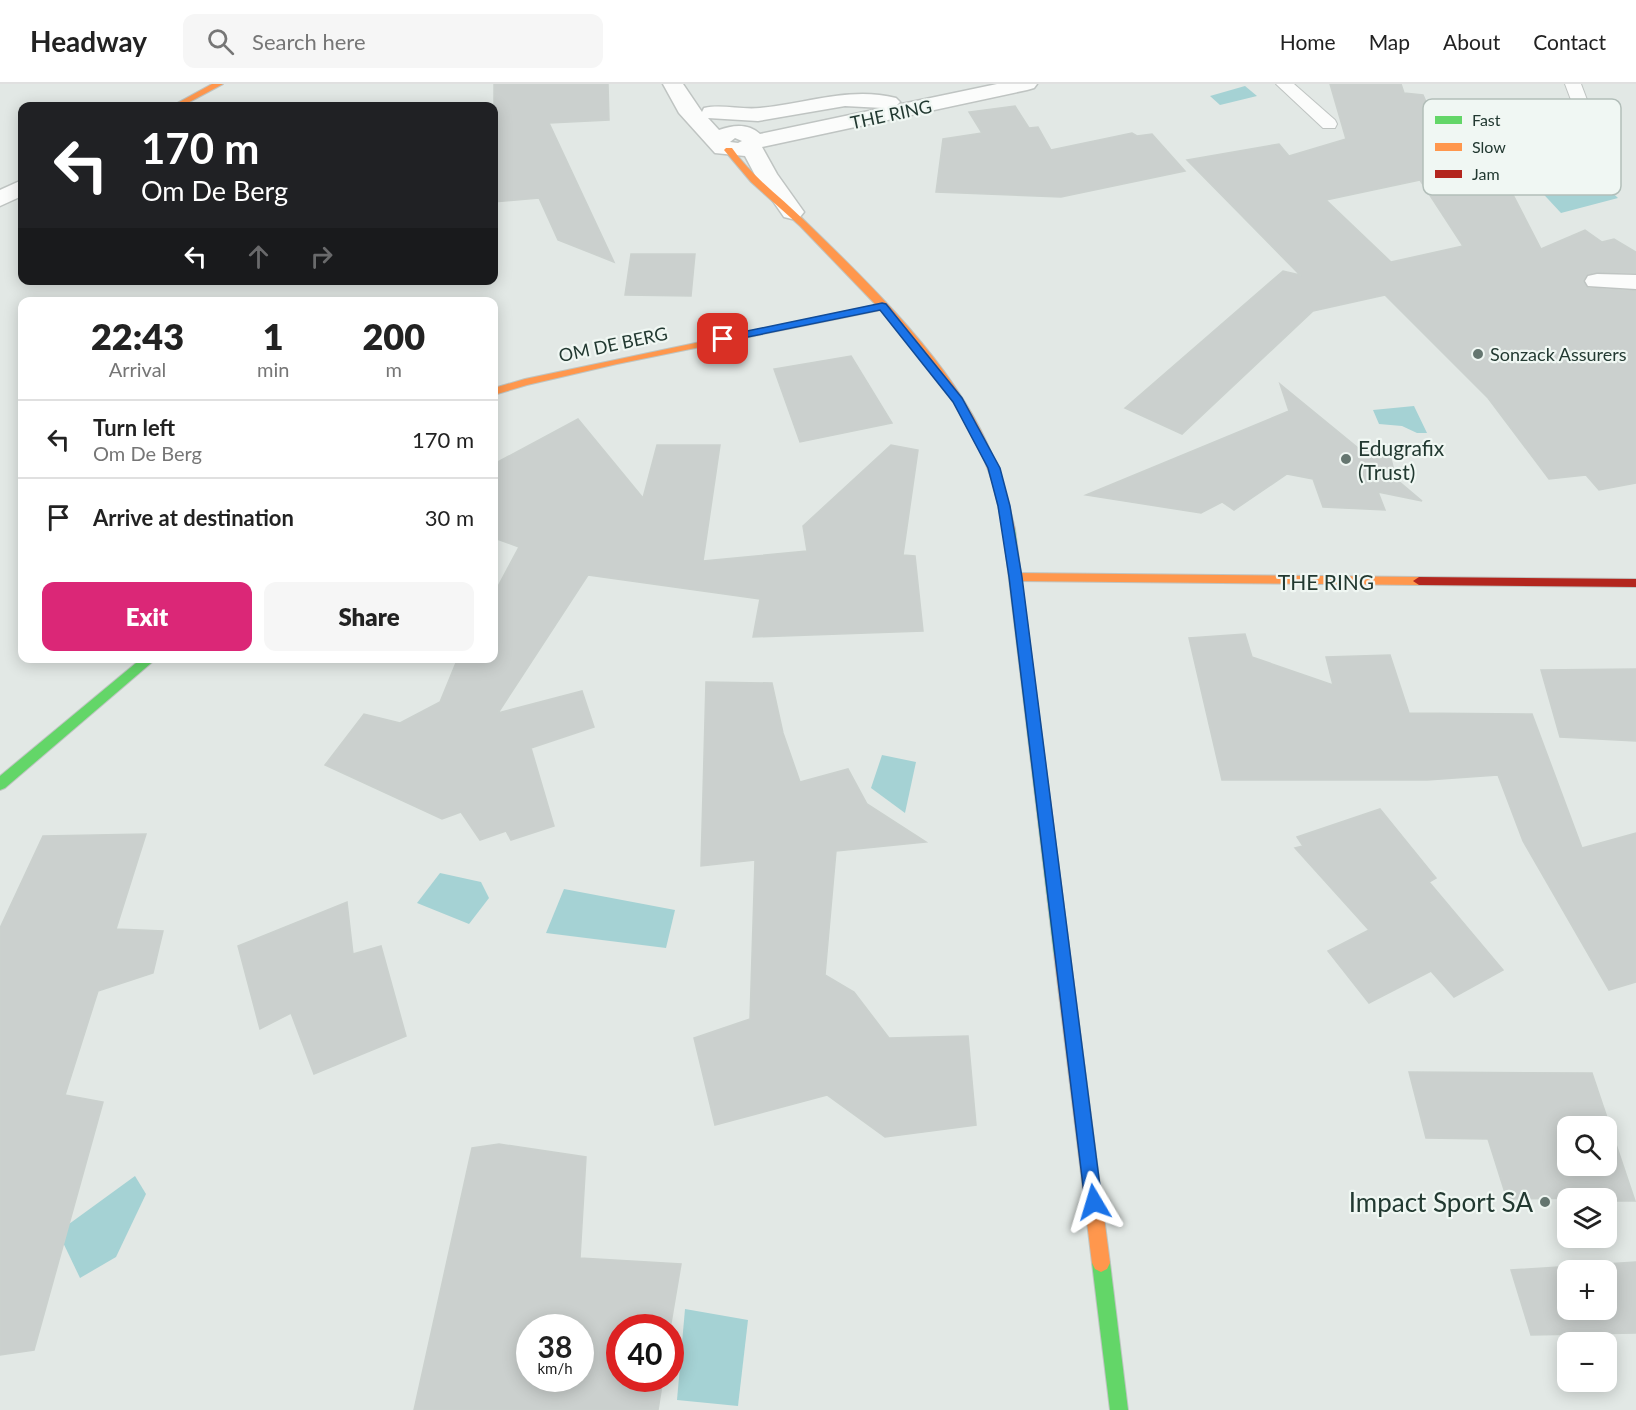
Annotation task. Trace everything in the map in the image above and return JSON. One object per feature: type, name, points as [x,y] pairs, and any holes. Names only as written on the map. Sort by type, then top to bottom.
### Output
[{"type":"street","points":[[184,102],[219,84]]},
{"type":"street","points":[[674,84],[712,113],[739,140],[792,212],[882,307],[958,401],[994,468],[1004,506],[1015,577],[1119,1410]]},
{"type":"street","points":[[674,84],[687,108],[739,140]]},
{"type":"street","name":"THE RING","points":[[739,140],[1001,84]]},
{"type":"street","name":"THE RING","points":[[897,107],[1027,84]]},
{"type":"street","points":[[712,113],[758,116],[845,100],[897,107]]},
{"type":"street","points":[[0,200],[18,189]]},
{"type":"street","points":[[1597,281],[1636,282]]},
{"type":"street","name":"OM DE BERG","points":[[498,391],[525,382],[617,361],[882,307]]},
{"type":"street","name":"THE RING","points":[[1015,577],[1636,584]]},
{"type":"street","points":[[0,784],[145,663]]},
{"type":"lane","points":[[1284,84],[1329,124]]},
{"type":"lane","points":[[1573,84],[1579,99]]},
{"type":"water","points":[[1245,86],[1257,96],[1220,105],[1210,96]]},
{"type":"water","points":[[1544,195],[1615,195],[1618,198],[1561,213]]},
{"type":"water","points":[[1414,406],[1427,433],[1417,433],[1402,426],[1379,424],[1373,410]]},
{"type":"water","points":[[882,755],[916,762],[905,813],[871,788]]},
{"type":"water","points":[[440,873],[481,882],[489,898],[469,924],[417,903]]},
{"type":"water","points":[[564,889],[675,910],[666,948],[546,933]]},
{"type":"water","points":[[135,1176],[146,1194],[116,1257],[80,1278],[58,1232]]},
{"type":"water","points":[[685,1309],[748,1320],[738,1406],[677,1400],[678,1392],[684,1392]]},
{"type":"building","points":[[494,84],[608,84],[609,120],[549,123],[614,262],[558,240],[539,198],[498,202],[498,102],[494,102]]},
{"type":"building","points":[[1330,84],[1401,84],[1404,93],[1423,95],[1425,99],[1423,185],[1420,180],[1326,200],[1391,262],[1463,246],[1430,195],[1513,195],[1541,249],[1585,230],[1602,242],[1614,239],[1636,252],[1636,273],[1597,272],[1588,274],[1583,280],[1588,288],[1636,291],[1636,483],[1599,490],[1586,475],[1549,479],[1488,398],[1385,295],[1313,311],[1182,434],[1125,408],[1283,271],[1300,275],[1187,160],[1279,144],[1289,156],[1346,139]]},
{"type":"building","points":[[1015,106],[1029,128],[1038,127],[1051,150],[1132,133],[1137,136],[1152,134],[1185,171],[1061,197],[936,192],[943,139],[982,133],[969,112]]},
{"type":"building","points":[[631,254],[695,254],[691,296],[625,295]]},
{"type":"building","points":[[851,356],[892,423],[800,442],[774,369]]},
{"type":"building","points":[[1280,384],[1363,452],[1382,448],[1386,455],[1390,455],[1396,479],[1422,501],[1378,492],[1385,510],[1323,507],[1313,479],[1287,474],[1234,510],[1222,502],[1201,513],[1086,495],[1289,411]]},
{"type":"building","points":[[578,419],[643,498],[657,445],[720,445],[703,561],[807,551],[803,526],[891,445],[918,450],[903,555],[915,556],[923,631],[753,637],[760,599],[588,575],[498,713],[582,691],[594,727],[531,748],[554,826],[511,840],[506,831],[480,840],[461,812],[442,819],[325,765],[364,714],[400,723],[440,702],[456,663],[498,663],[498,586],[519,547],[498,539],[498,462]]},
{"type":"building","points":[[1245,634],[1252,657],[1333,685],[1326,657],[1390,655],[1409,713],[1532,714],[1582,848],[1636,833],[1636,982],[1609,990],[1523,841],[1498,775],[1427,780],[1222,780],[1189,638]]},
{"type":"building","points":[[1636,669],[1636,741],[1560,737],[1541,670]]},
{"type":"building","points":[[706,682],[772,683],[783,733],[800,782],[848,769],[867,804],[926,842],[836,851],[825,975],[854,992],[889,1038],[968,1036],[976,1125],[885,1137],[827,1095],[715,1125],[694,1038],[750,1019],[755,860],[701,866]]},
{"type":"building","points":[[1380,809],[1436,878],[1429,882],[1503,970],[1454,997],[1431,971],[1369,1003],[1328,951],[1369,930],[1295,848],[1303,846],[1297,837]]},
{"type":"building","points":[[146,834],[116,929],[163,931],[153,973],[98,991],[65,1095],[103,1102],[34,1350],[0,1355],[0,928],[43,836]]},
{"type":"building","points":[[347,902],[353,954],[381,946],[406,1036],[314,1074],[291,1013],[260,1029],[238,946]]},
{"type":"building","points":[[1409,1072],[1592,1073],[1606,1116],[1557,1116],[1557,1176],[1617,1176],[1617,1147],[1635,1201],[1617,1201],[1617,1188],[1557,1188],[1557,1198],[1507,1199],[1488,1139],[1426,1138]]},
{"type":"building","points":[[499,1144],[586,1157],[580,1258],[681,1264],[673,1314],[606,1314],[606,1392],[661,1392],[658,1410],[414,1410],[472,1148]]},
{"type":"building","points":[[1636,1262],[1636,1333],[1557,1332],[1557,1335],[1531,1335],[1511,1270],[1557,1267],[1557,1320],[1617,1320],[1617,1263]]},
{"type":"traffic: fast","points":[[1009,529],[1062,954]]},
{"type":"traffic: fast","points":[[0,784],[145,663]]},
{"type":"traffic: fast","points":[[1101,1263],[1119,1410]]},
{"type":"traffic: slow","points":[[184,102],[219,84]]},
{"type":"traffic: slow","points":[[729,150],[745,171],[803,224],[868,290],[930,362],[958,400],[981,441],[998,483],[1009,529]]},
{"type":"traffic: slow","points":[[498,391],[525,382],[617,361],[882,307]]},
{"type":"traffic: slow","points":[[1015,577],[1419,581]]},
{"type":"traffic: slow","points":[[1062,954],[1101,1263]]},
{"type":"traffic: jam","points":[[1419,581],[1636,583]]},
{"type":"place","name":"Sonzack Assurers","points":[[1478,354]]},
{"type":"place","name":"Edugrafix (Trust)","points":[[1346,459]]},
{"type":"place","name":"Impact Sport SA","points":[[1545,1202]]},
{"type":"route","points":[[723,339],[882,307],[958,401],[994,468],[1004,506],[1015,577],[1094,1202]]}]
